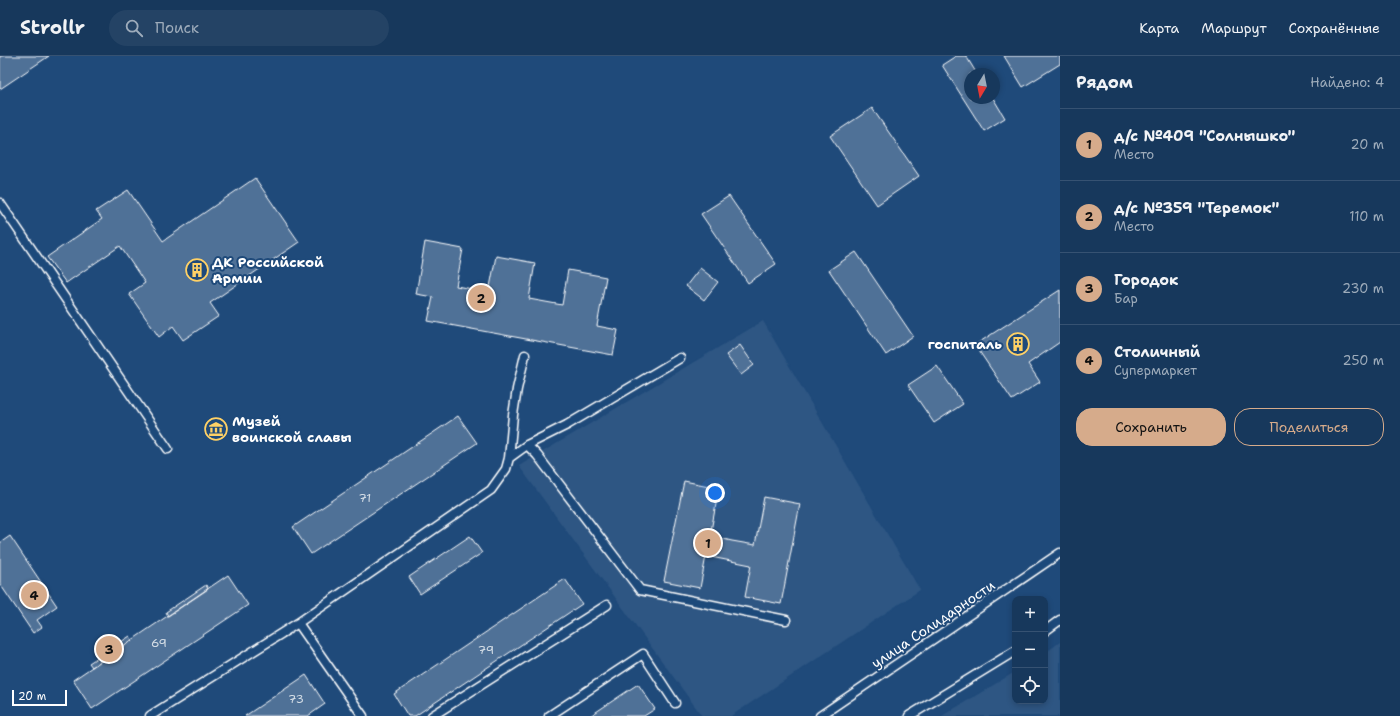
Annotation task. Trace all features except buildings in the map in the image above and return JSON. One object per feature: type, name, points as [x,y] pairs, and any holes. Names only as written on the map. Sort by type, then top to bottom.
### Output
[{"type":"lane","points":[[0,203],[168,449]]},
{"type":"lane","points":[[150,716],[298,623],[491,490],[506,469],[509,458],[517,388],[526,355]]},
{"type":"lane","points":[[509,458],[527,445],[567,425],[680,358]]},
{"type":"lane","points":[[527,445],[537,455],[640,590],[786,620]]},
{"type":"lane","name":"улица Солидарности","points":[[820,716],[1060,553]]},
{"type":"lane","points":[[432,716],[607,605]]},
{"type":"lane","points":[[1048,629],[1060,620]]},
{"type":"lane","points":[[298,623],[363,716]]},
{"type":"lane","points":[[909,716],[1012,653]]},
{"type":"lane","points":[[549,716],[643,654],[675,702]]},
{"type":"shaded area","points":[[763,321],[920,590],[731,716],[702,716],[519,466]]},
{"type":"shaded area","points":[[1060,642],[1060,716],[942,716],[1012,674],[1012,704],[1048,704],[1048,651]]},
{"type":"place","name":"ДК Российской Армии","points":[[197,270]]},
{"type":"place","name":"д/с №359 \"Теремок\"","points":[[481,298]]},
{"type":"place","name":"госпиталь","points":[[1018,344]]},
{"type":"place","name":"Музей воинской славы","points":[[216,429]]},
{"type":"place","name":"д/с №409 \"Солнышко\"","points":[[708,543]]},
{"type":"place","name":"Столичный","points":[[34,595]]},
{"type":"place","name":"Городок","points":[[109,649]]}]
